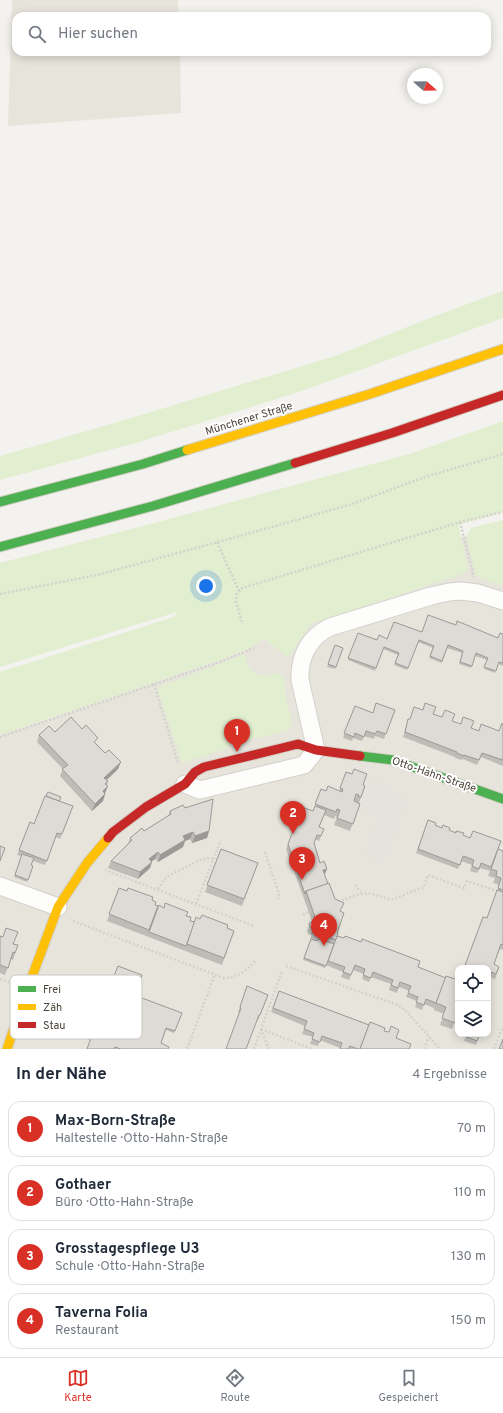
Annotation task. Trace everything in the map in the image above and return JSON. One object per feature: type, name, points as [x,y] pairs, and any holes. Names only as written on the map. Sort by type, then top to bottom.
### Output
[{"type":"main road","name":"Münchener Straße","points":[[0,502],[143,464],[370,394],[503,349]]},
{"type":"main road","points":[[0,547],[160,503],[385,435],[503,395]]},
{"type":"main road","name":"Otto-Hahn-Straße","points":[[316,750],[393,760],[503,799]]},
{"type":"main road","points":[[34,975],[57,911],[87,863],[113,832],[146,807],[185,784]]},
{"type":"main road","points":[[8,1049],[11,1039]]},
{"type":"street","points":[[185,784],[200,790],[304,765],[316,750],[299,671],[304,652],[310,643],[323,631],[330,627],[431,596],[449,592],[461,591],[478,593],[503,602]]},
{"type":"street","points":[[0,886],[57,911]]},
{"type":"path","points":[[0,594],[97,575],[217,542],[352,504],[425,477],[503,454]]},
{"type":"path","points":[[242,622],[236,602],[236,595],[242,588],[460,522],[503,512]]},
{"type":"path","points":[[460,522],[478,593]]},
{"type":"path","points":[[217,542],[239,591]]},
{"type":"path","points":[[0,737],[225,660],[254,648]]},
{"type":"path","points":[[154,684],[185,784]]},
{"type":"path","points":[[196,904],[222,840]]},
{"type":"path","points":[[265,852],[279,894],[278,899]]},
{"type":"path","points":[[158,890],[166,877],[200,860],[207,858],[213,859]]},
{"type":"path","points":[[87,863],[254,926]]},
{"type":"path","points":[[332,904],[361,892],[375,894],[390,900],[424,887],[428,875],[464,888],[467,880],[497,891]]},
{"type":"path","points":[[355,885],[361,892]]},
{"type":"path","points":[[57,911],[224,978],[231,978],[245,972],[256,960]]},
{"type":"path","points":[[303,915],[309,912]]},
{"type":"path","points":[[286,966],[398,1006],[405,1010],[440,1049]]},
{"type":"path","points":[[254,1049],[282,971]]},
{"type":"path","points":[[187,1049],[215,974]]},
{"type":"path","points":[[494,1049],[503,1026]]},
{"type":"path","points":[[261,1029],[312,1049]]},
{"type":"path","points":[[261,1029],[269,1049]]},
{"type":"path","points":[[424,1049],[429,1037]]},
{"type":"shaded area","points":[[12,0],[178,0],[179,12],[12,12],[12,56],[180,56],[181,113],[8,126]]},
{"type":"shaded area","points":[[503,526],[503,1049],[0,1049],[0,735],[217,661],[245,650],[422,547]]},
{"type":"shaded area","points":[[371,779],[389,785],[395,793],[408,799],[384,863],[365,856],[378,817],[361,811]]},
{"type":"green space","points":[[503,291],[503,318],[299,392],[139,442],[0,480],[0,456],[335,356],[432,317]]},
{"type":"green space","points":[[503,421],[503,512],[458,525],[468,566],[466,572],[463,574],[312,623],[288,657],[264,639],[245,650],[217,661],[0,735],[0,672],[174,617],[177,612],[0,667],[0,563],[413,453]]},
{"type":"green space","points":[[503,520],[503,586],[478,577],[475,574],[467,539],[471,528]]},
{"type":"green space","points":[[244,654],[250,668],[255,673],[264,676],[276,674],[283,675],[286,698],[292,721],[291,727],[287,731],[229,745],[226,749],[182,763],[157,688]]},
{"type":"building","points":[[428,615],[456,625],[457,621],[498,638],[500,633],[503,634],[503,663],[499,662],[496,671],[484,667],[488,658],[476,653],[472,666],[460,662],[463,651],[448,645],[442,661],[430,656],[434,646],[419,640],[408,668],[395,663],[399,653],[384,647],[376,668],[348,658],[358,633],[377,640],[379,635],[387,639],[394,622],[422,632]]},
{"type":"building","points":[[335,645],[343,648],[336,667],[328,664]]},
{"type":"building","points":[[376,703],[395,710],[386,734],[377,731],[375,734],[366,731],[364,737],[355,733],[354,737],[344,733],[355,706],[373,713]]},
{"type":"building","points":[[425,703],[436,707],[433,714],[442,717],[445,710],[455,714],[452,721],[461,724],[463,717],[474,721],[471,728],[479,731],[481,724],[499,731],[502,723],[503,760],[482,753],[479,760],[464,756],[405,732],[408,719],[410,719],[414,707],[423,710]]},
{"type":"building","points":[[71,717],[82,729],[86,725],[98,738],[94,742],[105,753],[109,750],[121,762],[104,778],[108,781],[105,784],[108,786],[103,791],[105,794],[95,804],[62,769],[68,765],[39,735],[49,726],[55,732]]},
{"type":"building","points":[[354,769],[367,774],[361,797],[356,794],[354,801],[360,804],[353,824],[337,818],[340,810],[337,809],[336,812],[315,804],[321,789],[326,791],[328,786],[342,792],[343,789],[340,788],[346,772],[352,774]]},
{"type":"building","points":[[48,792],[61,797],[59,801],[46,796]]},
{"type":"building","points":[[45,796],[73,806],[62,834],[57,833],[47,861],[19,850],[30,822],[34,824]]},
{"type":"building","points":[[213,799],[209,831],[195,836],[193,832],[183,836],[185,840],[160,855],[158,852],[149,859],[152,862],[140,872],[111,861],[132,840],[130,838],[142,828],[144,831],[171,814],[170,811],[183,805],[185,808]]},
{"type":"building","points":[[315,806],[326,810],[319,827],[324,829],[321,836],[317,835],[314,843],[320,863],[324,861],[327,869],[323,870],[328,884],[306,891],[305,894],[288,844],[302,807],[313,811]]},
{"type":"building","points":[[428,820],[436,823],[435,825],[442,828],[443,825],[456,833],[456,831],[464,833],[463,835],[470,838],[473,831],[501,841],[491,867],[481,863],[479,869],[472,866],[474,860],[463,856],[460,865],[418,849]]},
{"type":"building","points":[[0,846],[5,848],[0,861]]},
{"type":"building","points":[[221,849],[258,863],[244,899],[207,885]]},
{"type":"building","points":[[498,849],[503,851],[503,890],[498,888],[501,878],[496,876],[497,871],[491,869]]},
{"type":"building","points":[[22,854],[34,858],[28,880],[15,875]]},
{"type":"building","points":[[329,883],[335,899],[344,903],[340,911],[344,913],[336,940],[321,934],[319,936],[312,934],[313,929],[309,924],[315,920],[317,921],[318,918],[315,917],[306,891]]},
{"type":"building","points":[[119,888],[127,891],[128,888],[153,897],[152,900],[156,902],[155,905],[158,906],[149,930],[109,914]]},
{"type":"building","points":[[497,890],[503,892],[503,945],[501,944],[494,964],[499,967],[496,974],[491,972],[491,965],[465,965],[483,917],[487,918]]},
{"type":"building","points":[[165,903],[188,912],[186,916],[191,917],[190,921],[195,922],[186,946],[149,932],[159,905],[164,908]]},
{"type":"building","points":[[202,915],[228,925],[227,928],[234,931],[224,958],[187,944],[196,917],[200,919]]},
{"type":"building","points":[[6,928],[18,932],[13,944],[18,945],[15,953],[13,952],[8,968],[0,965],[0,936],[3,937]]},
{"type":"building","points":[[337,936],[344,938],[345,936],[361,942],[362,939],[420,961],[418,967],[446,978],[436,1003],[426,999],[424,1005],[416,1002],[418,997],[408,993],[411,986],[400,982],[398,988],[391,985],[393,980],[373,972],[371,978],[363,975],[365,969],[355,965],[351,975],[343,972],[345,967],[328,961]]},
{"type":"building","points":[[311,939],[317,941],[319,939],[334,944],[326,966],[304,958]]},
{"type":"building","points":[[118,966],[142,975],[114,975]]},
{"type":"building","points":[[446,976],[455,979],[455,1023],[442,1018],[446,1007],[436,1003]]},
{"type":"building","points":[[247,986],[268,995],[246,1049],[226,1049],[241,1008],[240,1007]]},
{"type":"building","points":[[279,991],[369,1025],[360,1049],[350,1046],[348,1049],[340,1049],[342,1043],[322,1036],[320,1042],[312,1039],[314,1033],[304,1029],[307,1021],[273,1008]]},
{"type":"building","points":[[142,998],[182,1013],[175,1031],[166,1028],[161,1043],[169,1047],[168,1049],[121,1049],[115,1047],[114,1049],[87,1049],[91,1039],[142,1039]]},
{"type":"building","points":[[370,1022],[385,1028],[384,1031],[389,1032],[391,1026],[399,1030],[396,1038],[411,1044],[409,1049],[360,1049]]},
{"type":"building","points":[[467,1037],[479,1037],[477,1041]]},
{"type":"building","points":[[503,1039],[503,1049],[499,1049]]},
{"type":"traffic: fast","points":[[0,502],[143,464],[187,450]]},
{"type":"traffic: fast","points":[[0,547],[153,506],[295,463]]},
{"type":"traffic: fast","points":[[360,756],[393,760],[503,799]]},
{"type":"traffic: slow","points":[[187,450],[370,394],[503,349]]},
{"type":"traffic: slow","points":[[33,975],[58,907],[87,863],[108,838]]},
{"type":"traffic: slow","points":[[7,1049],[10,1039]]},
{"type":"traffic: jam","points":[[295,463],[392,433],[503,395]]},
{"type":"traffic: jam","points":[[108,838],[113,832],[146,807],[185,784],[195,772],[204,767],[298,744],[316,750],[360,756]]},
{"type":"place","name":"Max-Born-Straße","points":[[237,752]]},
{"type":"place","name":"Gothaer","points":[[293,834]]},
{"type":"place","name":"Grosstagespflege U3","points":[[302,880]]},
{"type":"place","name":"Taverna Folia","points":[[324,946]]}]
